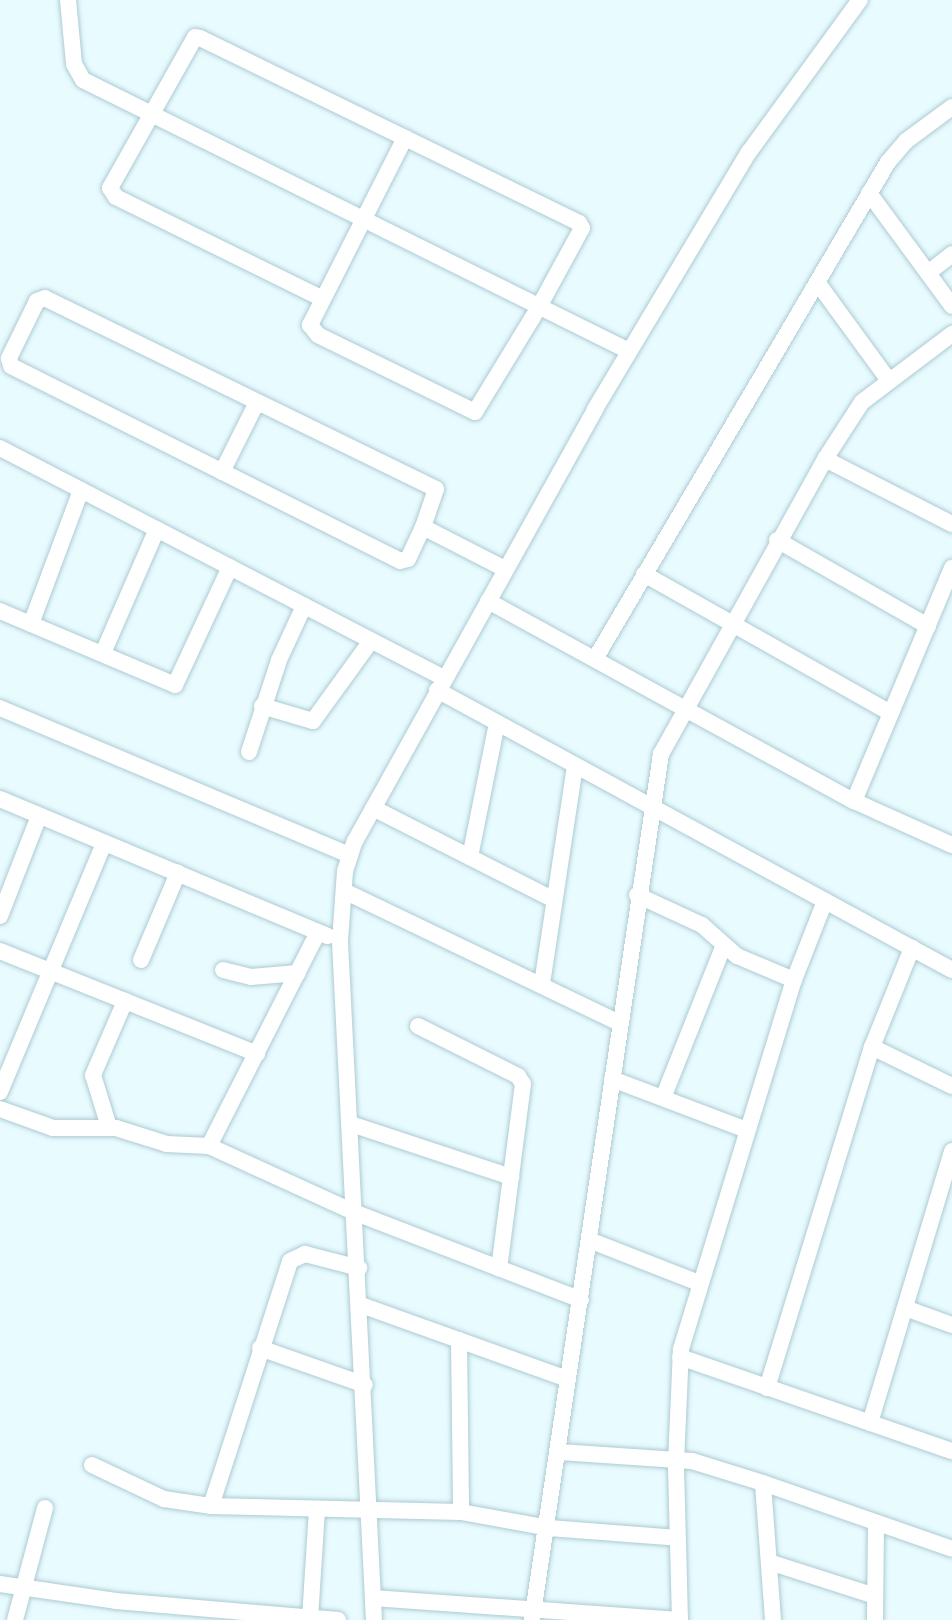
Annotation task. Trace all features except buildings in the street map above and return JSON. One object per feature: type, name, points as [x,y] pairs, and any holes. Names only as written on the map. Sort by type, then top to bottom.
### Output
[{"type":"street","points":[[68,0],[77,74],[149,115],[629,351]]},
{"type":"street","points":[[374,1620],[361,1305],[340,941],[350,855],[440,684],[629,351],[749,152],[860,0]]},
{"type":"street","points":[[321,298],[112,193],[149,115],[195,37],[405,138],[582,226],[539,307],[475,412],[318,335],[311,319],[405,138]]},
{"type":"street","points":[[595,659],[896,151],[952,107]]},
{"type":"street","points":[[869,193],[952,306]]},
{"type":"street","points":[[928,273],[952,254]]},
{"type":"street","points":[[817,282],[887,378]]},
{"type":"street","points":[[45,298],[436,489],[408,559],[400,561],[222,472],[11,366],[9,358],[37,301],[45,298]]},
{"type":"street","points":[[532,1616],[549,1528],[637,895],[661,754],[777,540],[853,411],[887,378],[952,334]]},
{"type":"street","points":[[222,472],[257,402]]},
{"type":"street","points":[[0,448],[371,641],[497,723],[952,970]]},
{"type":"street","points":[[825,459],[952,524]]},
{"type":"street","points":[[31,624],[81,490]]},
{"type":"street","points":[[423,527],[505,569]]},
{"type":"street","points":[[103,653],[157,529]]},
{"type":"street","points":[[777,540],[928,626]]},
{"type":"street","points":[[0,611],[178,684],[230,567]]},
{"type":"street","points":[[854,801],[952,568]]},
{"type":"street","points":[[644,574],[891,713]]},
{"type":"street","points":[[488,601],[854,801],[952,844]]},
{"type":"street","points":[[249,752],[262,706],[304,606]]},
{"type":"street","points":[[262,706],[313,721],[371,641]]},
{"type":"street","points":[[0,708],[350,855]]},
{"type":"street","points":[[470,857],[497,723]]},
{"type":"street","points":[[542,984],[575,765]]},
{"type":"street","points":[[0,799],[340,941]]},
{"type":"street","points":[[373,808],[554,900]]},
{"type":"street","points":[[0,916],[39,816]]},
{"type":"street","points":[[0,1092],[104,843]]},
{"type":"street","points":[[141,960],[178,873]]},
{"type":"street","points":[[344,891],[620,1023]]},
{"type":"street","points":[[637,895],[702,925],[723,947],[794,980]]},
{"type":"street","points":[[373,1598],[532,1616],[679,1620],[676,1463],[680,1357],[699,1283],[794,980],[825,901]]},
{"type":"street","points":[[209,1146],[318,932]]},
{"type":"street","points":[[663,1098],[723,947]]},
{"type":"street","points":[[767,1388],[872,1047],[912,948]]},
{"type":"street","points":[[0,951],[257,1054]]},
{"type":"street","points":[[223,970],[251,977],[298,973]]},
{"type":"street","points":[[109,1127],[93,1075],[125,1001]]},
{"type":"street","points":[[418,1026],[521,1079],[499,1268]]},
{"type":"street","points":[[872,1047],[952,1086]]},
{"type":"street","points":[[612,1079],[747,1130]]},
{"type":"street","points":[[0,1109],[53,1128],[109,1127],[167,1144],[209,1146],[356,1213],[581,1300]]},
{"type":"street","points":[[351,1124],[511,1177]]},
{"type":"street","points":[[870,1423],[952,1151]]},
{"type":"street","points":[[589,1240],[699,1283]]},
{"type":"street","points":[[211,1506],[260,1348],[294,1256],[305,1254],[359,1268]]},
{"type":"street","points":[[361,1305],[568,1379]]},
{"type":"street","points":[[905,1308],[952,1325]]},
{"type":"street","points":[[459,1340],[461,1512]]},
{"type":"street","points":[[260,1348],[365,1385]]},
{"type":"street","points":[[680,1357],[952,1451]]},
{"type":"street","points":[[560,1452],[706,1464],[952,1549]]},
{"type":"street","points":[[92,1465],[164,1499],[211,1506],[317,1511],[461,1512],[549,1528],[678,1538]]},
{"type":"street","points":[[763,1483],[773,1620]]},
{"type":"street","points":[[15,1620],[45,1508]]},
{"type":"street","points":[[301,1618],[317,1511]]},
{"type":"street","points":[[875,1620],[876,1523]]},
{"type":"street","points":[[769,1562],[875,1596]]},
{"type":"street","points":[[0,1584],[203,1614],[338,1620]]}]
